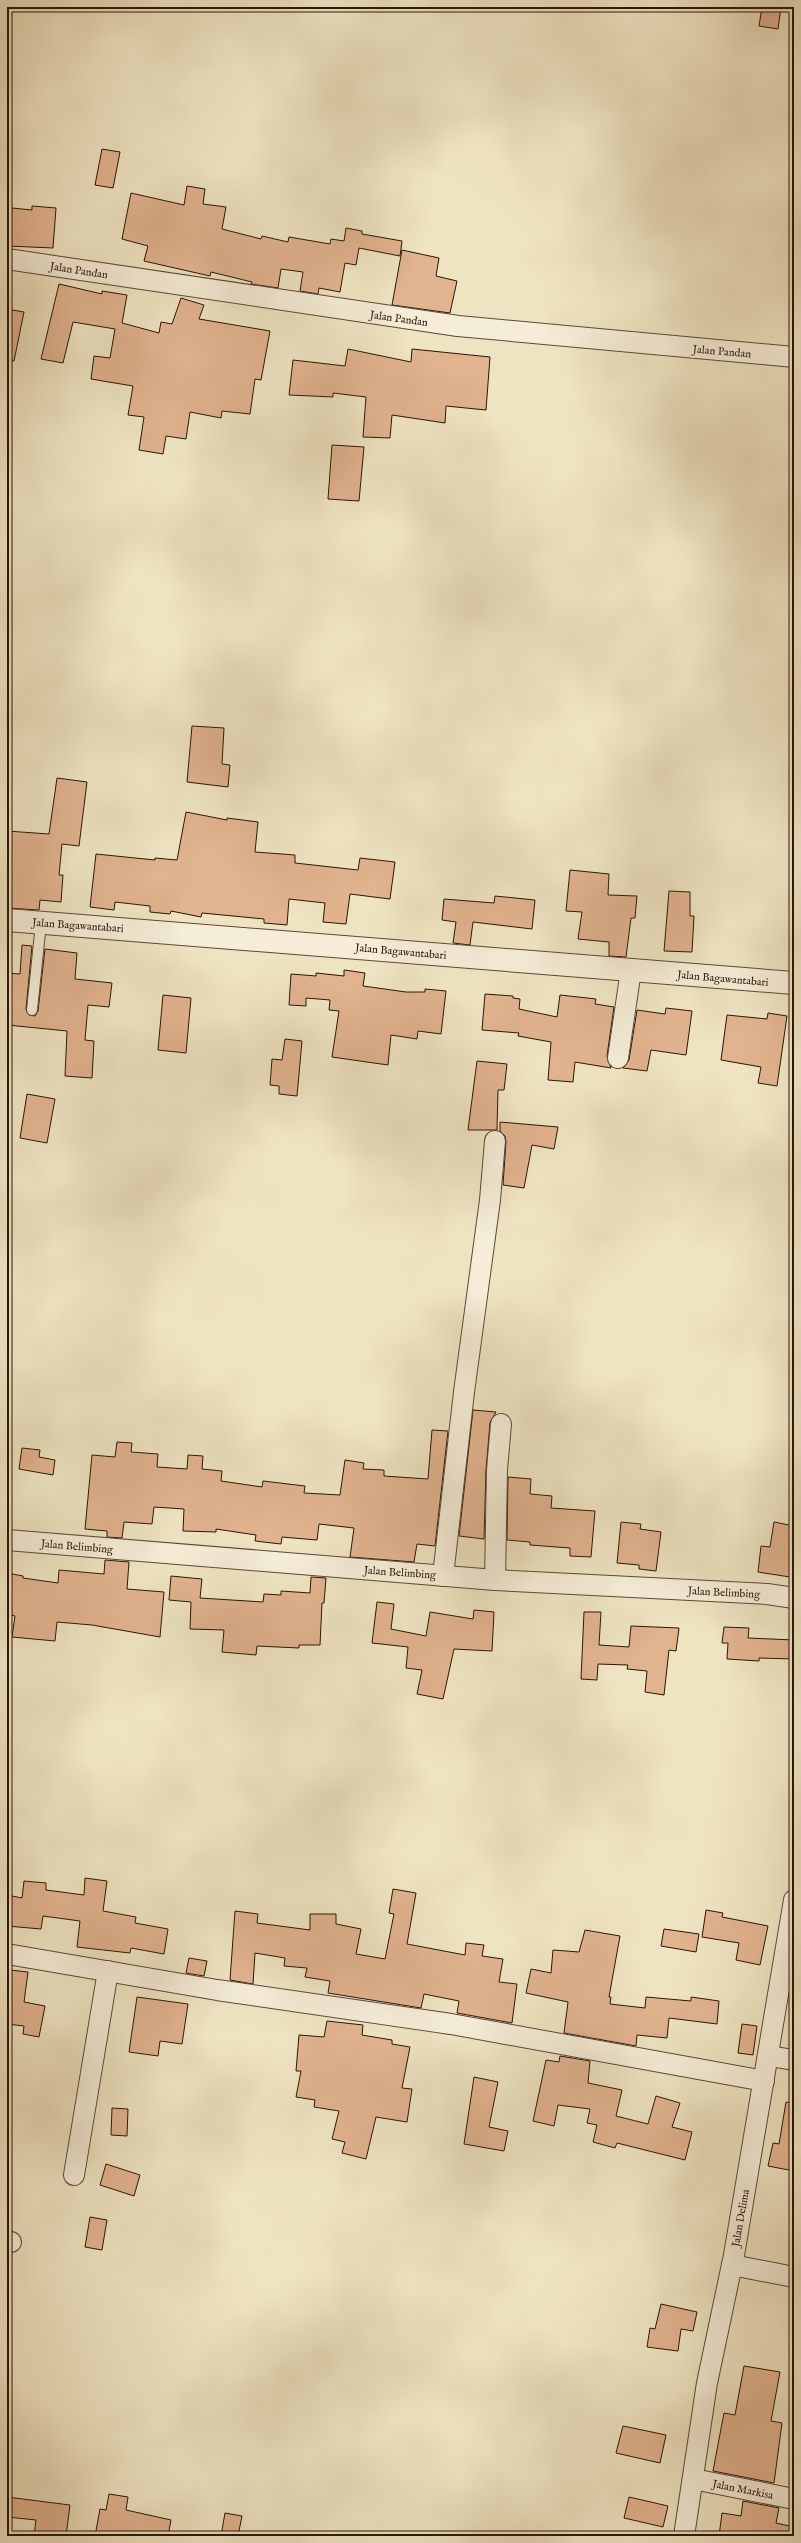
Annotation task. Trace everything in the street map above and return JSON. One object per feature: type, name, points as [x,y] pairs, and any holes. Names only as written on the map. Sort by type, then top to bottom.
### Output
[{"type":"street","name":"Jalan Pandan","points":[[7,259],[458,326],[794,357]]},
{"type":"street","name":"Jalan Bagawantabari","points":[[7,920],[794,983]]},
{"type":"street","points":[[618,1058],[632,970]]},
{"type":"street","points":[[443,1576],[464,1392],[490,1200],[495,1141]]},
{"type":"street","points":[[495,1580],[497,1470],[501,1424]]},
{"type":"street","name":"Jalan Belimbing","points":[[7,1540],[495,1580],[767,1594],[794,1598]]},
{"type":"street","name":"Jalan Delima","points":[[684,2536],[707,2383],[732,2265],[769,2056],[794,1900]]},
{"type":"street","points":[[7,1954],[451,2024],[764,2081]]},
{"type":"street","points":[[74,2175],[108,1971]]},
{"type":"street","points":[[769,2056],[794,2060]]},
{"type":"street","points":[[732,2265],[794,2277]]},
{"type":"street","name":"Jalan Markisa","points":[[693,2479],[794,2499]]},
{"type":"lane","points":[[32,1010],[41,923]]},
{"type":"building","points":[[762,7],[781,7],[778,29],[759,26]]},
{"type":"building","points":[[102,149],[120,152],[113,188],[95,185]]},
{"type":"building","points":[[187,186],[205,189],[203,204],[226,207],[222,229],[261,239],[262,236],[288,242],[289,237],[330,244],[331,239],[344,241],[346,228],[362,231],[362,234],[402,241],[400,256],[359,248],[356,265],[345,263],[340,292],[319,288],[318,294],[300,291],[303,272],[281,269],[278,288],[251,284],[252,282],[211,272],[210,276],[144,261],[148,246],[122,239],[131,193],[184,205]]},
{"type":"building","points":[[32,206],[56,208],[53,248],[8,246],[12,208],[32,210]]},
{"type":"building","points":[[402,250],[439,258],[436,276],[457,281],[450,313],[392,305]]},
{"type":"building","points":[[59,284],[102,294],[102,291],[127,295],[122,323],[159,333],[161,322],[172,324],[181,298],[204,305],[199,319],[270,331],[261,380],[255,379],[250,414],[222,411],[221,418],[190,412],[186,439],[166,436],[163,454],[139,450],[144,417],[128,415],[133,386],[91,379],[94,356],[110,358],[115,329],[73,322],[63,363],[41,359]]},
{"type":"building","points":[[7,309],[24,312],[14,361],[7,360]]},
{"type":"building","points":[[348,349],[411,362],[412,349],[490,357],[486,410],[446,406],[445,423],[392,415],[390,438],[363,437],[366,397],[333,393],[333,397],[289,395],[293,360],[345,366]]},
{"type":"building","points":[[332,445],[364,447],[359,501],[328,499]]},
{"type":"building","points":[[192,726],[224,728],[222,764],[230,765],[228,787],[187,782]]},
{"type":"building","points":[[57,778],[87,782],[79,846],[62,844],[59,875],[63,875],[61,902],[40,900],[39,910],[7,908],[7,831],[49,834]]},
{"type":"building","points":[[186,812],[227,820],[227,818],[258,822],[255,852],[295,855],[295,863],[358,870],[360,858],[395,862],[390,899],[350,894],[346,924],[323,922],[325,903],[289,899],[287,925],[264,923],[264,919],[202,913],[201,917],[171,911],[170,914],[150,912],[150,906],[115,902],[114,910],[90,907],[96,854],[155,860],[155,858],[177,860]]},
{"type":"building","points":[[570,870],[609,874],[608,895],[637,896],[635,918],[631,918],[626,957],[609,956],[609,942],[578,939],[582,912],[566,911]]},
{"type":"building","points":[[669,891],[690,892],[690,916],[694,916],[692,952],[664,951]]},
{"type":"building","points":[[495,896],[535,900],[532,929],[473,922],[470,945],[453,943],[456,922],[442,920],[444,899],[494,903]]},
{"type":"building","points":[[22,945],[32,946],[26,1009],[29,1015],[35,1016],[38,1011],[45,949],[77,953],[75,979],[112,983],[109,1007],[88,1005],[85,1040],[94,1041],[92,1078],[65,1076],[67,1031],[7,1025],[7,973],[20,974]]},
{"type":"building","points":[[344,970],[365,973],[363,986],[406,992],[425,992],[425,989],[446,991],[441,1034],[418,1031],[417,1039],[391,1035],[388,1065],[332,1057],[339,1011],[329,1010],[330,1000],[306,998],[306,1006],[289,1005],[291,974],[316,976],[316,973],[344,976]]},
{"type":"building","points":[[485,994],[513,996],[513,998],[520,999],[519,1009],[557,1017],[560,995],[596,999],[595,1004],[614,1007],[607,1056],[611,1068],[575,1062],[573,1082],[548,1080],[551,1042],[518,1036],[519,1033],[482,1030]]},
{"type":"building","points":[[163,995],[191,998],[186,1053],[158,1050]]},
{"type":"building","points":[[666,1008],[692,1011],[686,1055],[651,1050],[647,1071],[623,1068],[629,1060],[637,1010],[665,1014]]},
{"type":"building","points":[[768,1013],[787,1016],[777,1086],[758,1083],[761,1067],[721,1060],[727,1015],[767,1019]]},
{"type":"building","points":[[285,1039],[302,1041],[297,1096],[279,1094],[279,1086],[270,1085],[272,1059],[282,1060]]},
{"type":"building","points":[[477,1061],[507,1064],[504,1090],[498,1090],[497,1130],[468,1130]]},
{"type":"building","points":[[27,1094],[55,1099],[47,1143],[20,1138]]},
{"type":"building","points":[[500,1122],[558,1127],[554,1149],[532,1145],[524,1188],[503,1185],[506,1142],[505,1136],[500,1131]]},
{"type":"building","points":[[473,1410],[496,1412],[490,1423],[486,1470],[484,1539],[459,1536]]},
{"type":"building","points":[[432,1430],[448,1431],[435,1546],[417,1544],[414,1562],[350,1557],[354,1528],[319,1524],[317,1540],[282,1537],[281,1544],[255,1541],[256,1535],[216,1529],[216,1532],[183,1531],[184,1509],[154,1507],[152,1524],[124,1522],[122,1538],[107,1537],[107,1531],[85,1529],[92,1455],[115,1457],[117,1442],[132,1443],[131,1452],[158,1454],[157,1467],[187,1469],[188,1455],[203,1456],[202,1469],[222,1471],[221,1481],[262,1487],[263,1481],[305,1486],[304,1493],[340,1495],[345,1460],[364,1463],[363,1469],[384,1470],[384,1476],[428,1479]]},
{"type":"building","points":[[22,1448],[40,1450],[39,1457],[55,1460],[53,1475],[19,1469]]},
{"type":"building","points":[[508,1477],[531,1479],[530,1494],[552,1496],[551,1508],[595,1511],[591,1557],[570,1556],[570,1548],[530,1545],[530,1542],[507,1540]]},
{"type":"building","points":[[621,1522],[641,1524],[640,1529],[661,1532],[656,1571],[639,1569],[639,1565],[617,1563]]},
{"type":"building","points":[[774,1522],[794,1526],[790,1577],[758,1572],[761,1546],[770,1547]]},
{"type":"building","points":[[105,1560],[129,1562],[127,1589],[164,1592],[160,1637],[92,1625],[57,1622],[55,1641],[12,1637],[15,1616],[7,1614],[7,1573],[23,1576],[23,1578],[58,1583],[59,1570],[104,1574]]},
{"type":"building","points":[[171,1576],[202,1579],[200,1598],[263,1602],[264,1594],[281,1595],[281,1591],[310,1593],[311,1577],[326,1578],[324,1603],[322,1603],[320,1645],[299,1645],[299,1648],[257,1646],[256,1655],[222,1652],[224,1630],[190,1629],[191,1602],[169,1600]]},
{"type":"building","points":[[377,1602],[394,1604],[391,1629],[426,1636],[430,1612],[473,1619],[474,1610],[494,1612],[492,1651],[454,1649],[443,1699],[417,1694],[422,1670],[406,1668],[408,1647],[372,1643]]},
{"type":"building","points":[[584,1612],[601,1612],[599,1645],[629,1647],[631,1626],[679,1628],[676,1651],[669,1650],[664,1695],[645,1692],[647,1671],[627,1669],[628,1665],[598,1664],[597,1680],[581,1679]]},
{"type":"building","points":[[724,1627],[749,1628],[748,1638],[794,1640],[794,1659],[759,1658],[759,1661],[727,1659],[728,1643],[722,1643]]},
{"type":"building","points":[[85,1878],[107,1881],[103,1911],[136,1917],[135,1923],[168,1929],[164,1954],[131,1948],[130,1953],[77,1947],[80,1921],[43,1916],[41,1929],[7,1926],[7,1895],[22,1898],[24,1881],[46,1883],[46,1890],[84,1895]]},
{"type":"building","points":[[393,1889],[416,1893],[407,1944],[465,1955],[466,1943],[484,1945],[482,1956],[503,1959],[499,1982],[517,1984],[512,2023],[457,2013],[459,2001],[424,1994],[421,2008],[328,1993],[330,1981],[305,1977],[307,1968],[284,1966],[285,1958],[255,1953],[253,1984],[230,1980],[235,1911],[258,1914],[257,1923],[310,1930],[310,1914],[336,1914],[336,1924],[361,1929],[356,1954],[385,1959],[394,1914],[389,1913]]},
{"type":"building","points":[[706,1910],[723,1913],[722,1917],[768,1926],[760,1965],[736,1960],[739,1943],[702,1937]]},
{"type":"building","points":[[664,1929],[699,1934],[696,1952],[661,1946]]},
{"type":"building","points":[[585,1930],[620,1936],[609,1997],[611,1997],[610,2004],[645,2008],[646,1997],[691,2001],[691,1997],[719,2001],[717,2024],[669,2018],[667,2038],[637,2035],[636,2046],[564,2033],[568,2002],[526,1993],[531,1969],[551,1973],[553,1950],[579,1952]]},
{"type":"building","points":[[189,1958],[207,1961],[204,1976],[186,1973]]},
{"type":"building","points":[[10,1970],[28,1972],[24,2002],[45,2006],[39,2037],[23,2034],[24,2026],[7,2024]]},
{"type":"building","points":[[137,1997],[188,2004],[182,2044],[160,2041],[158,2056],[129,2052]]},
{"type":"building","points":[[327,2021],[363,2025],[362,2035],[392,2040],[392,2044],[410,2047],[402,2088],[412,2089],[407,2122],[376,2117],[366,2159],[342,2153],[345,2142],[332,2139],[339,2111],[314,2107],[315,2100],[296,2097],[301,2071],[296,2071],[299,2035],[324,2037]]},
{"type":"building","points":[[742,2024],[757,2026],[753,2055],[738,2053]]},
{"type":"building","points":[[560,2056],[590,2061],[588,2083],[622,2090],[616,2116],[648,2124],[656,2096],[680,2103],[672,2127],[692,2132],[685,2160],[617,2143],[615,2148],[593,2142],[597,2125],[587,2123],[590,2109],[558,2105],[554,2126],[533,2121],[546,2060],[559,2062]]},
{"type":"building","points":[[474,2077],[498,2082],[489,2127],[508,2131],[504,2151],[464,2144]]},
{"type":"building","points":[[786,2102],[794,2103],[794,2171],[768,2166],[773,2143],[779,2144]]},
{"type":"building","points":[[112,2108],[128,2109],[127,2136],[111,2135]]},
{"type":"building","points":[[106,2164],[140,2175],[134,2196],[100,2185]]},
{"type":"building","points":[[90,2217],[107,2220],[102,2250],[85,2247]]},
{"type":"building","points":[[661,2304],[697,2312],[693,2331],[681,2329],[678,2351],[647,2347],[650,2328],[655,2329]]},
{"type":"building","points":[[744,2366],[780,2372],[771,2421],[782,2423],[774,2483],[713,2471],[724,2413],[735,2415]]},
{"type":"building","points":[[623,2426],[666,2435],[660,2463],[616,2453]]},
{"type":"building","points":[[109,2494],[128,2497],[126,2510],[171,2520],[168,2536],[95,2536],[100,2509],[106,2510]]},
{"type":"building","points":[[7,2497],[70,2505],[66,2536],[34,2536],[36,2520],[7,2517]]},
{"type":"building","points":[[629,2497],[668,2506],[663,2527],[624,2518]]},
{"type":"building","points":[[743,2501],[779,2508],[776,2523],[794,2527],[794,2536],[719,2536],[722,2513],[741,2516]]},
{"type":"building","points":[[225,2513],[242,2516],[238,2536],[221,2536]]}]
